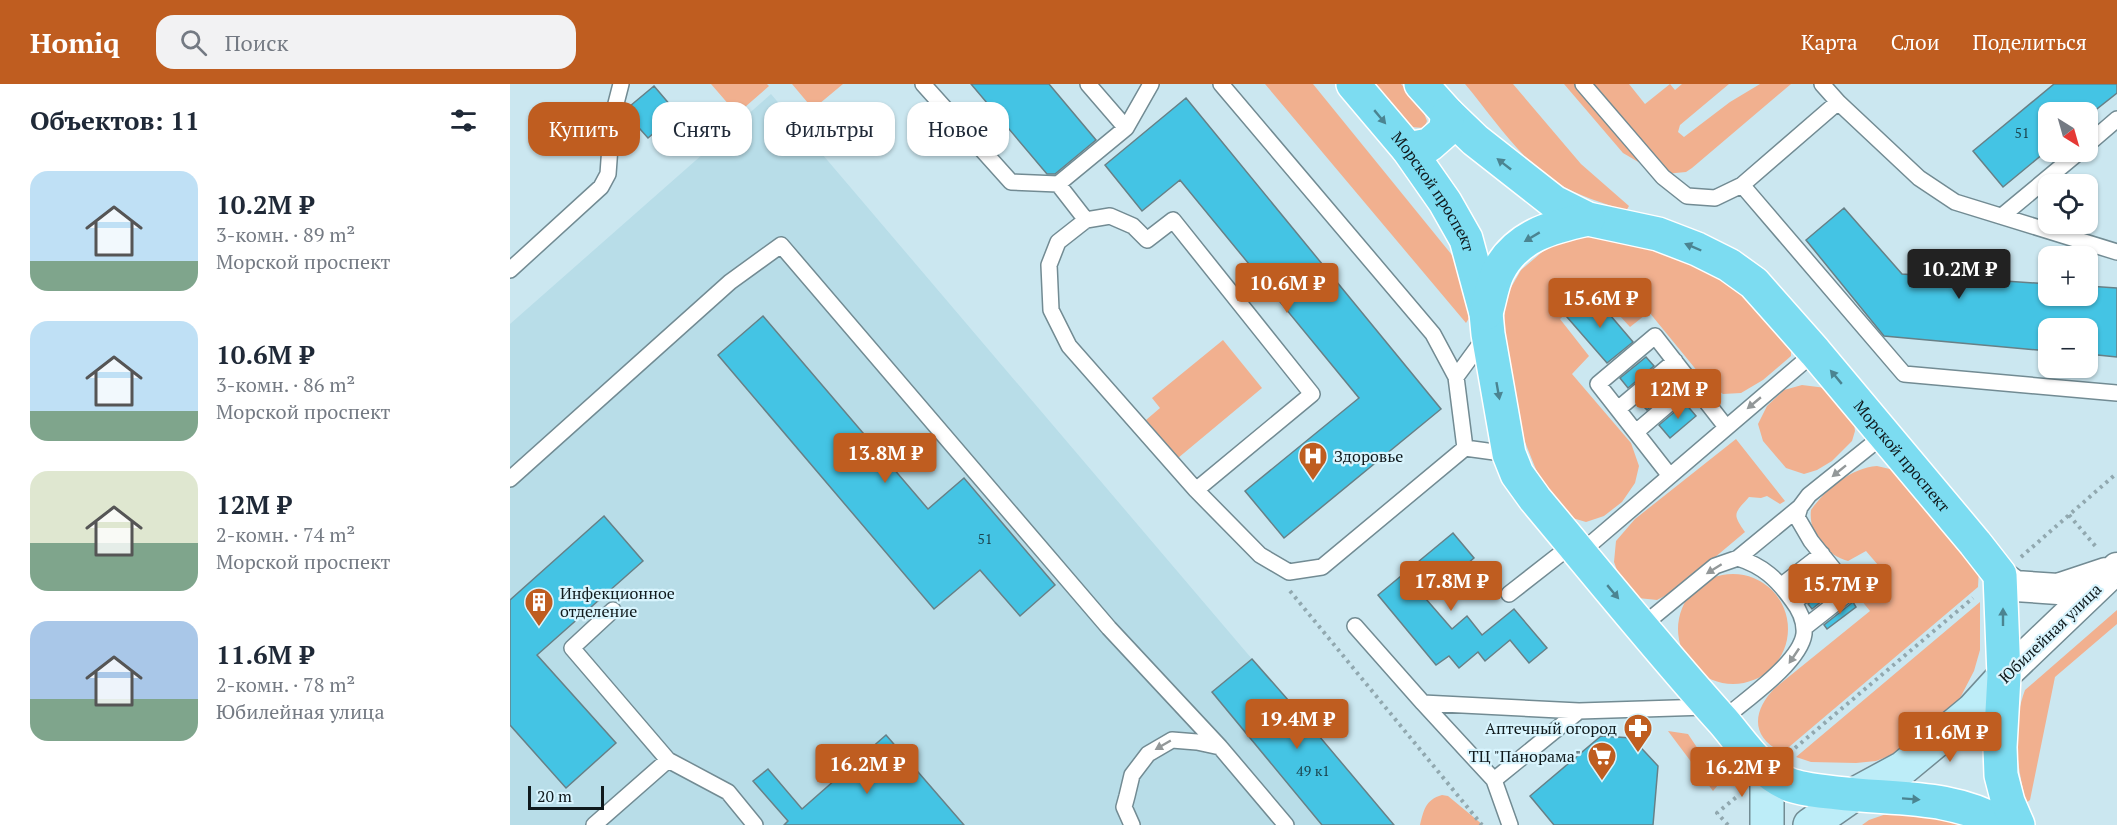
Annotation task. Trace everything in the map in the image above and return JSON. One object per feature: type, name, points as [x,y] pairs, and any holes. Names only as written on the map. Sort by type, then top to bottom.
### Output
[{"type":"main road","name":"Морской проспект","points":[[1353,84],[1408,149],[1445,202],[1466,239],[1487,323],[1509,454],[1517,474],[1576,549],[1716,713],[1756,781],[1853,795],[1938,801],[1989,816],[2004,825]]},
{"type":"main road","name":"Морской проспект","points":[[1421,84],[1448,114],[1502,162],[1554,202],[1587,219],[1668,237],[1730,265],[1754,284],[1885,434],[2011,566]]},
{"type":"main road","points":[[1408,149],[1429,145],[1445,131],[1448,114]]},
{"type":"main road","name":"Морской проспект","points":[[1487,323],[1497,273],[1506,259],[1527,239],[1557,226],[1587,219]]},
{"type":"main road","points":[[2011,566],[2000,747],[2001,775],[2008,802],[2018,825]]},
{"type":"main road","name":"Юбилейная улица","points":[[1810,825],[1853,795],[1903,768],[1973,710],[2004,676]]},
{"type":"main road","points":[[1756,781],[1767,825]]},
{"type":"street","points":[[2011,566],[2015,586],[2058,589],[2110,562]]},
{"type":"street","name":"Юбилейная улица","points":[[2004,676],[2110,562]]},
{"type":"lane","points":[[510,270],[601,187],[608,174],[612,118],[621,84]]},
{"type":"lane","points":[[923,84],[1011,182],[1058,184],[1126,128],[1151,84]]},
{"type":"lane","points":[[1088,84],[1126,128]]},
{"type":"lane","points":[[1221,84],[1433,334],[1456,377],[1465,448]]},
{"type":"lane","points":[[1583,84],[1663,177],[1687,196],[1715,198],[1742,185],[1838,102]]},
{"type":"lane","points":[[1822,84],[1919,178],[1955,202],[2117,252]]},
{"type":"lane","points":[[2098,135],[2117,119]]},
{"type":"lane","points":[[2002,216],[2067,162]]},
{"type":"lane","points":[[1058,184],[1086,220]]},
{"type":"lane","points":[[1742,185],[1904,374],[2117,393]]},
{"type":"lane","points":[[1196,490],[1312,394],[1173,220],[1147,240],[1133,226],[1110,216],[1086,220],[1058,242],[1049,265],[1051,310],[1069,346],[1196,490],[1260,555],[1289,572],[1322,567],[1465,448],[1509,454]]},
{"type":"lane","points":[[510,479],[730,282],[781,245],[1109,628],[1220,747],[1286,825]]},
{"type":"lane","points":[[1456,377],[1487,323]]},
{"type":"lane","points":[[1670,476],[1598,384],[1606,377],[1655,336],[1726,427]]},
{"type":"lane","points":[[1509,594],[1576,549],[1670,476],[1815,352]]},
{"type":"lane","points":[[1618,409],[1675,361]]},
{"type":"lane","points":[[1636,432],[1692,384]]},
{"type":"lane","points":[[1642,626],[1715,566],[1738,558],[1800,507],[1809,495],[1885,434]]},
{"type":"lane","points":[[1800,507],[1797,518],[1851,591],[1804,628]]},
{"type":"lane","points":[[1782,585],[1822,554]]},
{"type":"lane","points":[[1423,703],[1579,711],[1716,713],[1790,663],[1801,644],[1804,628],[1800,614],[1782,585],[1767,570],[1738,558]]},
{"type":"lane","points":[[1794,603],[1835,571]]},
{"type":"lane","points":[[613,610],[573,648],[669,760],[728,792],[755,825]]},
{"type":"lane","points":[[1355,626],[1494,780],[1510,825]]},
{"type":"lane","points":[[1494,780],[1579,711]]},
{"type":"lane","points":[[1132,825],[1124,807],[1132,775],[1148,754],[1173,740],[1220,747]]},
{"type":"lane","points":[[594,825],[669,760]]},
{"type":"path","points":[[2011,566],[2117,473]]},
{"type":"path","points":[[2069,515],[2110,562]]},
{"type":"path","points":[[1290,591],[1482,825]]},
{"type":"path","points":[[1796,748],[1976,596]]},
{"type":"path","points":[[1728,825],[1718,813],[1756,781]]},
{"type":"shaded area","points":[[711,84],[767,84],[769,86],[751,102],[727,102]]},
{"type":"shaded area","points":[[792,84],[843,84],[821,102],[807,102]]},
{"type":"shaded area","points":[[1265,84],[1313,84],[1456,260],[1471,315],[1466,323]]},
{"type":"shaded area","points":[[1375,84],[1401,84],[1422,108],[1427,121],[1424,128],[1411,127]]},
{"type":"shaded area","points":[[1465,84],[1513,84],[1581,164],[1629,206],[1626,211],[1574,192],[1544,174],[1520,151]]},
{"type":"shaded area","points":[[1564,84],[1629,84],[1645,104],[1670,84],[1675,90],[1682,84],[1729,84],[1680,125],[1678,132],[1684,137],[1730,102],[1760,84],[1791,84],[1692,168],[1686,172],[1665,174],[1652,170],[1623,153]]},
{"type":"shaded area","points":[[771,94],[778,102],[764,102],[764,156],[824,156],[1252,659],[1212,692],[1322,825],[510,825],[510,324],[701,156],[752,156],[752,111]]},
{"type":"shaded area","points":[[1599,232],[1663,247],[1738,284],[1791,343],[1791,356],[1763,380],[1741,393],[1723,394],[1707,383],[1649,312],[1630,327],[1595,289],[1560,319],[1589,356],[1572,374],[1631,443],[1639,466],[1635,483],[1622,502],[1604,516],[1586,522],[1569,517],[1537,472],[1517,422],[1507,367],[1504,324],[1509,291],[1521,270],[1548,247],[1562,239]]},
{"type":"shaded area","points":[[1223,340],[1262,388],[1178,458],[1146,420],[1160,408],[1152,398]]},
{"type":"shaded area","points":[[1802,385],[1826,388],[1853,415],[1855,431],[1852,441],[1832,461],[1817,470],[1804,474],[1786,468],[1763,441],[1758,424],[1767,406],[1784,390]]},
{"type":"shaded area","points":[[1736,439],[1785,501],[1780,504],[1767,496],[1749,497],[1736,514],[1745,532],[1676,590],[1657,600],[1638,598],[1618,573],[1614,562],[1616,541],[1635,519]]},
{"type":"shaded area","points":[[1877,466],[1894,470],[1979,568],[1978,587],[1789,747],[1780,751],[1770,745],[1759,730],[1759,713],[1763,704],[1775,688],[1870,611],[1856,594],[1884,572],[1866,551],[1848,561],[1833,554],[1820,542],[1812,527],[1811,510],[1832,487],[1849,475]]},
{"type":"shaded area","points":[[1733,574],[1754,579],[1772,590],[1783,608],[1788,629],[1783,650],[1772,668],[1754,679],[1733,684],[1712,679],[1694,668],[1683,650],[1678,629],[1683,608],[1694,590],[1712,579]]},
{"type":"shaded area","points":[[1980,602],[1980,650],[1974,671],[1959,700],[1899,752],[1876,761],[1856,763],[1811,762],[1796,757]]},
{"type":"shaded area","points":[[2117,610],[2117,624],[2055,677],[2030,800],[2026,803],[2017,746],[2018,718],[2025,690]]},
{"type":"shaded area","points":[[1668,731],[1688,734],[1718,779],[1718,785],[1713,791]]},
{"type":"shaded area","points":[[1442,795],[1448,796],[1483,825],[1420,825],[1424,810],[1429,803]]},
{"type":"shaded area","points":[[1892,812],[1986,825],[1862,825],[1869,820]]},
{"type":"building","points":[[971,84],[1049,84],[1096,140],[1055,174],[1047,174],[1009,129],[1009,102],[986,102]]},
{"type":"building","points":[[2054,84],[2117,84],[2117,93],[2098,108],[2098,102],[2038,102],[2038,158],[2003,187],[1973,151]]},
{"type":"building","points":[[654,86],[668,102],[652,102],[652,135],[648,138],[640,129],[640,102],[635,102]]},
{"type":"building","points":[[1186,98],[1441,409],[1284,538],[1245,491],[1359,398],[1180,180],[1142,211],[1105,165]]},
{"type":"building","points":[[1844,208],[1902,274],[2038,283],[2038,306],[2098,306],[2098,287],[2117,288],[2117,357],[2098,355],[2098,318],[2038,318],[2038,350],[1884,336],[1806,240]]},
{"type":"building","points":[[1593,295],[1633,342],[1607,363],[1567,317]]},
{"type":"building","points":[[763,316],[928,509],[964,478],[1055,585],[1020,616],[980,570],[934,609],[718,355]]},
{"type":"building","points":[[1646,357],[1654,366],[1628,388],[1620,378]]},
{"type":"building","points":[[1666,381],[1672,388],[1647,410],[1640,403]]},
{"type":"building","points":[[1685,403],[1696,416],[1670,438],[1659,425]]},
{"type":"building","name":"Инфекционное отделение","points":[[604,516],[643,561],[537,655],[616,743],[566,788],[510,725],[510,600]]},
{"type":"building","points":[[1453,533],[1474,558],[1426,599],[1452,629],[1467,616],[1482,635],[1514,609],[1547,648],[1529,663],[1510,640],[1485,661],[1478,652],[1459,668],[1449,656],[1436,665],[1378,595]]},
{"type":"building","points":[[1833,585],[1837,589],[1812,609],[1808,604]]},
{"type":"building","points":[[1853,602],[1856,607],[1827,629],[1824,625]]},
{"type":"building","points":[[1252,659],[1394,825],[1322,825],[1212,692]]},
{"type":"building","points":[[886,735],[964,825],[784,825],[788,821],[753,781],[768,769],[802,809]]},
{"type":"building","name":"ТЦ \"Панорама\"","points":[[1601,736],[1632,738],[1658,766],[1653,825],[1554,825],[1530,796]]},
{"type":"place","name":"Здоровье","points":[[1313,482]]},
{"type":"place","name":"Инфекционное отделение","points":[[539,628]]},
{"type":"place","name":"Аптечный огород","points":[[1638,754]]},
{"type":"place","name":"ТЦ \"Панорама\"","points":[[1602,782]]}]
